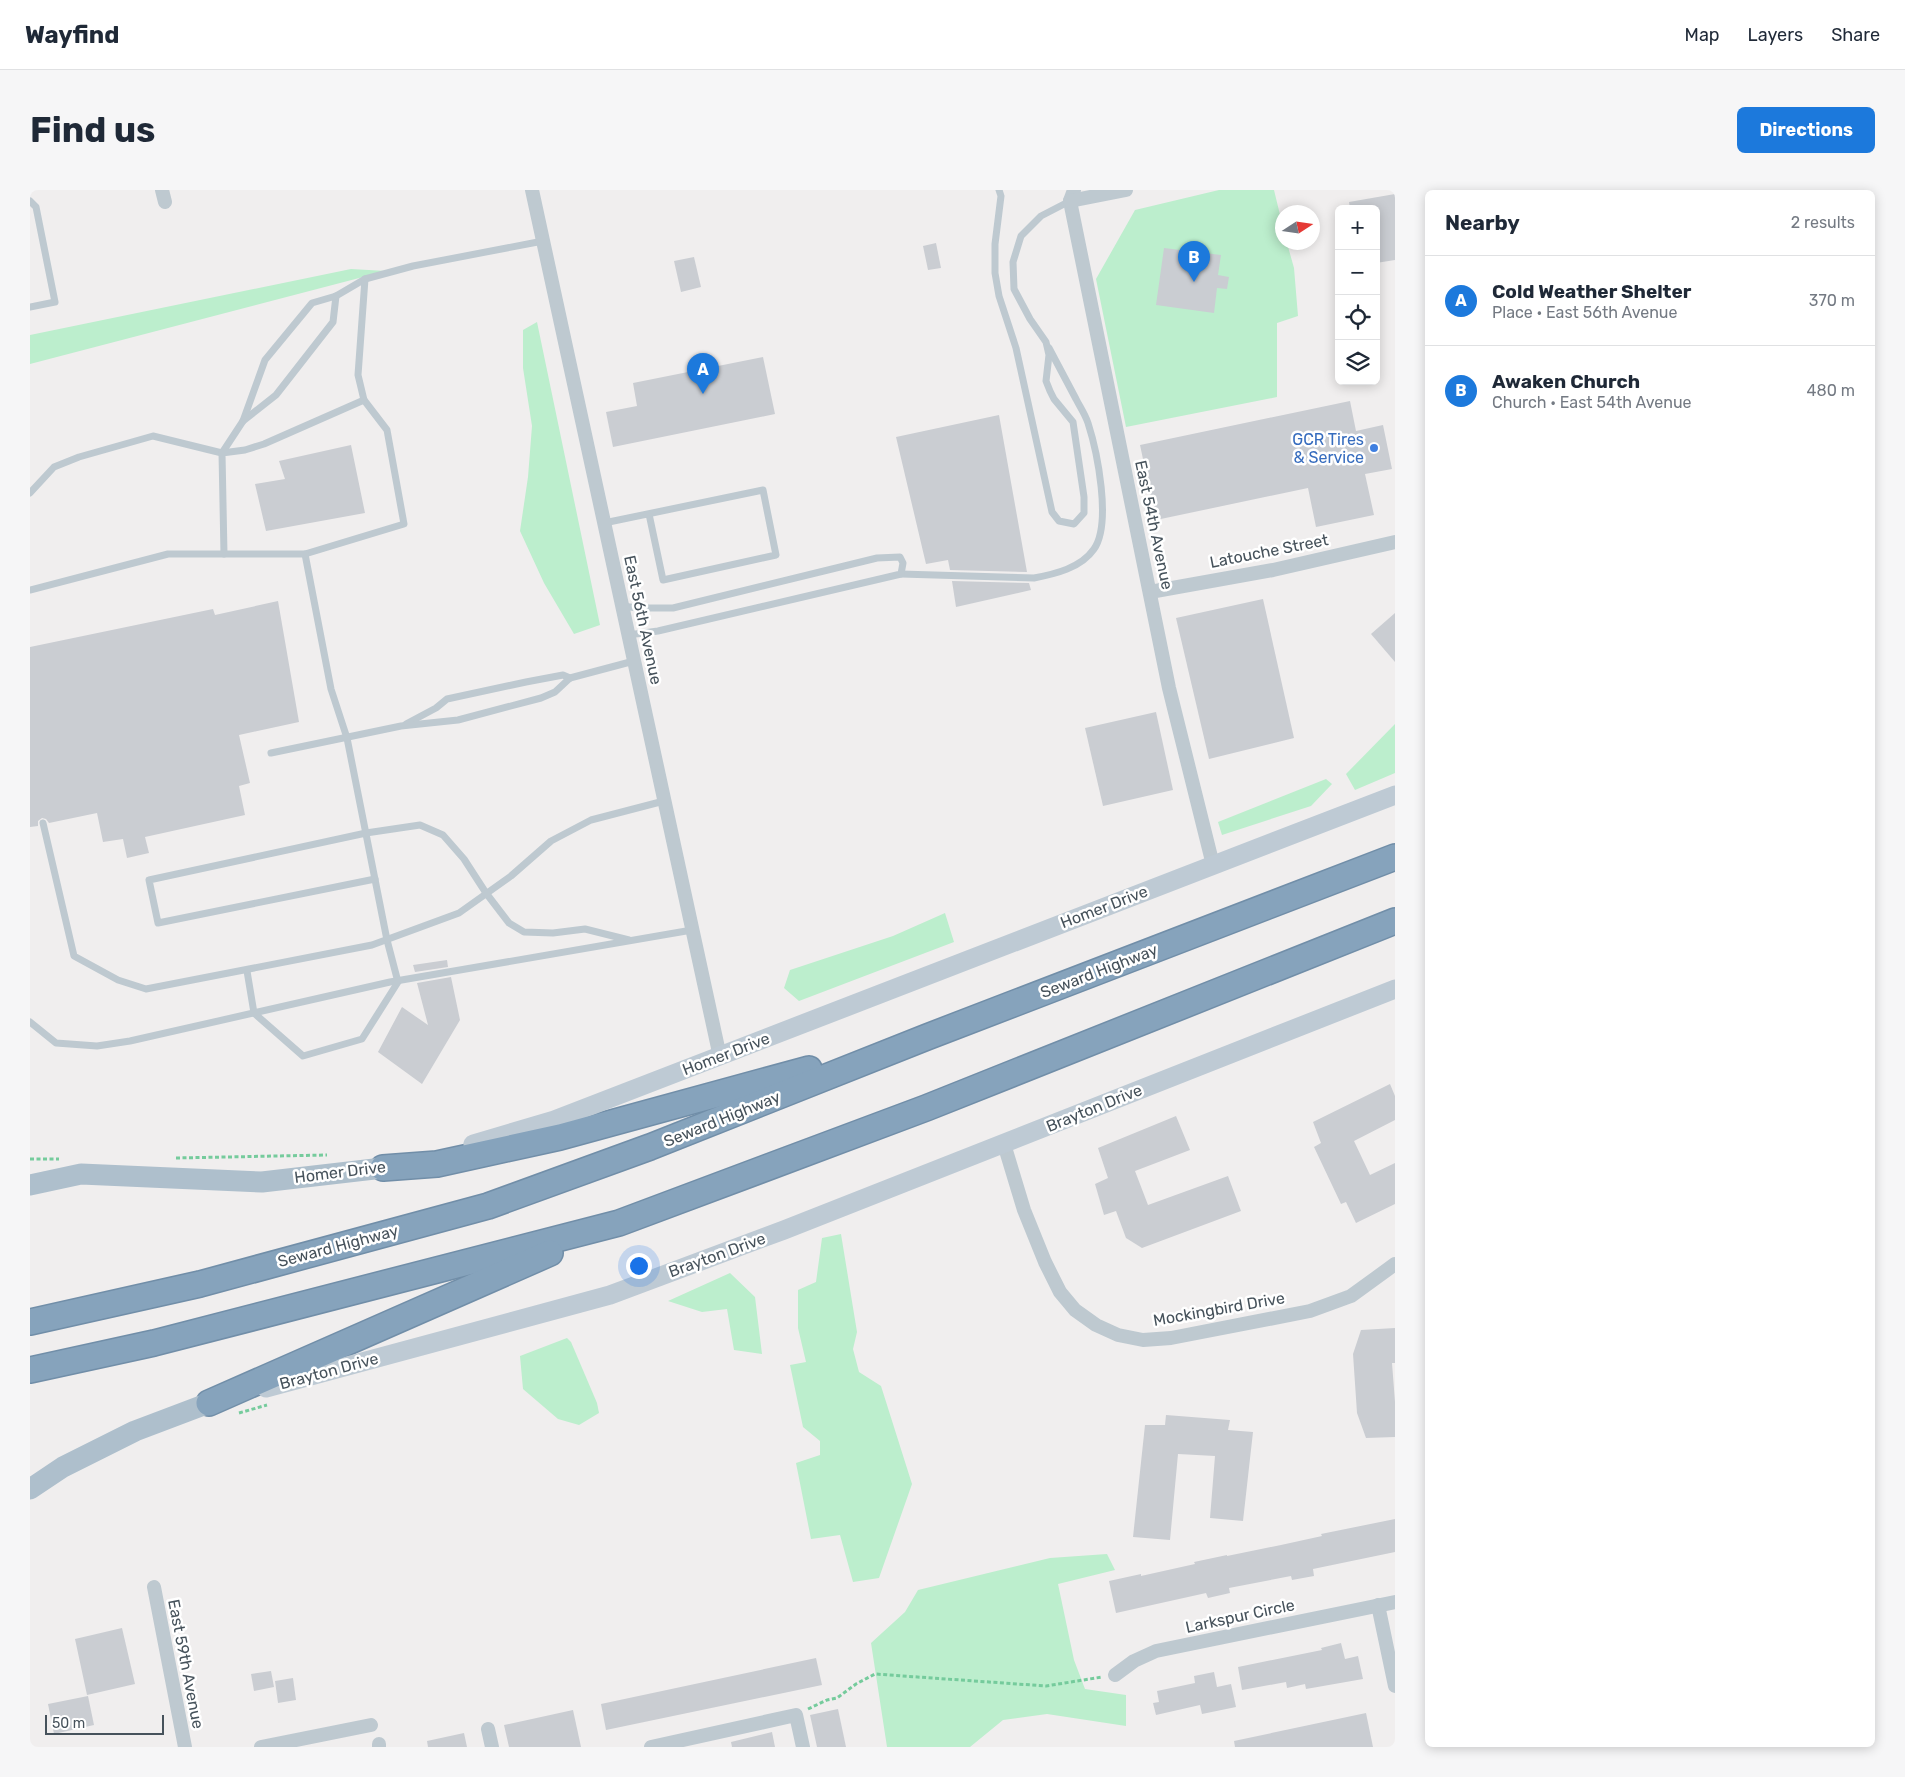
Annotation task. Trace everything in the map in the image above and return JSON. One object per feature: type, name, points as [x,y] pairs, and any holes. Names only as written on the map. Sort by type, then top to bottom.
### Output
[{"type":"highway","name":"Seward Highway","points":[[30,1322],[200,1284],[488,1206],[650,1147],[928,1037],[1395,857]]},
{"type":"highway","points":[[209,1403],[619,1223],[926,1108],[1395,921]]},
{"type":"highway","points":[[383,1168],[437,1164],[560,1137],[928,1037]]},
{"type":"highway","points":[[30,1370],[154,1342],[619,1223]]},
{"type":"main road","name":"Homer Drive","points":[[30,1186],[75,1166],[262,1182],[383,1168],[493,1139],[554,1120],[720,1057],[1395,795]]},
{"type":"main road","name":"Brayton Drive","points":[[30,1489],[63,1467],[135,1431],[209,1403],[610,1295],[784,1230],[1395,989]]},
{"type":"main road","points":[[30,1173],[75,1166]]},
{"type":"street","name":"East 56th Avenue","points":[[532,190],[720,1057]]},
{"type":"street","points":[[1072,195],[1126,190]]},
{"type":"street","name":"East 54th Avenue","points":[[1072,195],[1169,688],[1213,865]]},
{"type":"street","name":"Latouche Street","points":[[1150,592],[1273,570],[1395,542]]},
{"type":"street","name":"Mockingbird Drive","points":[[1004,1144],[1024,1210],[1045,1262],[1060,1292],[1075,1310],[1096,1326],[1118,1335],[1144,1340],[1171,1338],[1310,1311],[1351,1296],[1395,1264]]},
{"type":"street","name":"East 59th Avenue","points":[[154,1587],[185,1747]]},
{"type":"street","name":"Larkspur Circle","points":[[1114,1675],[1134,1661],[1156,1651],[1395,1602]]},
{"type":"street","points":[[1378,1605],[1395,1686]]},
{"type":"street","points":[[651,1747],[688,1743],[796,1715],[803,1747]]},
{"type":"street","points":[[261,1747],[371,1725]]},
{"type":"street","points":[[488,1729],[492,1747]]},
{"type":"lane","points":[[998,190],[1001,196],[995,244],[995,273],[999,296],[1016,348],[1052,512],[1059,521],[1074,524],[1084,513],[1081,470],[1073,422],[1054,399],[1046,381],[1049,355],[1046,342]]},
{"type":"lane","points":[[628,635],[658,632],[901,574],[1034,578],[1050,575],[1077,565],[1094,549],[1103,527],[1102,502],[1097,462],[1088,422],[1046,342],[1014,289],[1013,262],[1021,236],[1041,216],[1072,195]]},
{"type":"lane","points":[[30,202],[36,207],[56,302],[30,308]]},
{"type":"lane","points":[[224,554],[222,453],[243,421],[265,360],[312,304],[336,296],[365,279],[414,266],[543,241]]},
{"type":"lane","points":[[30,590],[168,554],[305,554],[404,524],[387,430],[364,400],[358,375],[365,279]]},
{"type":"lane","points":[[243,421],[276,395],[333,322],[336,296]]},
{"type":"lane","points":[[30,492],[54,467],[79,457],[153,436],[222,453],[245,450],[264,444],[364,400]]},
{"type":"lane","points":[[604,523],[763,490],[776,555],[663,580],[649,514]]},
{"type":"lane","points":[[247,971],[254,1013],[303,1056],[362,1040],[398,982],[387,940],[347,738],[331,689],[305,554]]},
{"type":"lane","points":[[622,606],[673,608],[877,558],[900,558],[903,562],[901,574]]},
{"type":"lane","points":[[270,753],[401,726],[458,720],[541,698],[555,692],[570,678],[634,661]]},
{"type":"lane","points":[[401,726],[436,708],[447,700],[563,675],[570,678]]},
{"type":"lane","points":[[43,823],[74,956],[118,980],[146,990],[247,971],[372,945],[387,940],[459,913],[511,876],[551,841],[591,820],[664,800]]},
{"type":"lane","points":[[375,879],[158,923],[149,880],[366,833],[420,825],[443,835],[464,859],[486,893],[509,923],[524,932],[552,933],[585,928],[629,940]]},
{"type":"lane","points":[[30,1022],[56,1043],[97,1046],[130,1041],[398,982],[692,930]]},
{"type":"path","points":[[174,1158],[334,1154]]},
{"type":"path","points":[[30,1159],[75,1166]]},
{"type":"path","points":[[794,1716],[827,1700],[837,1698],[856,1684],[876,1674],[1046,1686],[1114,1675]]},
{"type":"green space","points":[[1219,190],[1274,190],[1278,205],[1275,205],[1275,250],[1289,250],[1294,268],[1298,316],[1277,323],[1277,397],[1126,427],[1096,279],[1135,210]]},
{"type":"green space","points":[[351,269],[386,271],[30,364],[30,335]]},
{"type":"green space","points":[[537,322],[600,625],[574,634],[544,583],[520,531],[528,477],[532,426],[523,368],[523,330]]},
{"type":"green space","points":[[1395,724],[1395,773],[1355,790],[1346,774]]},
{"type":"green space","points":[[1326,779],[1332,784],[1311,806],[1222,835],[1218,822]]},
{"type":"green space","points":[[945,913],[954,942],[799,1001],[784,988],[790,970],[893,936]]},
{"type":"green space","points":[[841,1234],[857,1332],[853,1349],[859,1372],[881,1386],[912,1484],[879,1578],[853,1582],[840,1535],[811,1539],[796,1463],[820,1455],[820,1441],[803,1427],[790,1365],[806,1362],[798,1328],[798,1290],[816,1282],[822,1238]]},
{"type":"green space","points":[[730,1273],[755,1297],[762,1354],[734,1350],[727,1309],[702,1312],[668,1301]]},
{"type":"green space","points":[[567,1338],[571,1342],[597,1403],[599,1413],[579,1425],[558,1419],[523,1389],[520,1356]]},
{"type":"green space","points":[[1107,1554],[1115,1570],[1058,1584],[1074,1660],[1085,1689],[1126,1695],[1126,1726],[1047,1714],[1003,1720],[970,1747],[887,1747],[871,1643],[905,1612],[918,1590],[1050,1558]]},
{"type":"building","points":[[1395,194],[1395,260],[1380,262],[1380,205],[1349,205],[1349,202]]},
{"type":"building","points":[[936,243],[941,268],[928,270],[923,246]]},
{"type":"building","points":[[1164,248],[1221,255],[1218,275],[1229,277],[1227,289],[1217,288],[1214,313],[1156,305]]},
{"type":"building","points":[[694,257],[701,287],[681,292],[674,261]]},
{"type":"building","points":[[763,357],[775,414],[613,447],[606,412],[637,406],[633,383]]},
{"type":"building","points":[[1350,401],[1356,431],[1383,425],[1392,469],[1365,474],[1374,515],[1316,527],[1308,488],[1156,520],[1140,445]]},
{"type":"building","points":[[999,415],[1027,572],[950,570],[948,560],[926,564],[896,437]]},
{"type":"building","points":[[351,445],[365,513],[266,531],[255,484],[285,479],[279,461]]},
{"type":"building","points":[[952,581],[1029,583],[1031,590],[956,607]]},
{"type":"building","points":[[1263,599],[1294,738],[1209,759],[1176,618]]},
{"type":"building","points":[[278,601],[299,722],[239,735],[250,783],[239,786],[245,815],[145,837],[149,853],[127,858],[123,839],[103,842],[97,813],[49,823],[46,819],[42,818],[38,821],[38,826],[30,827],[30,647],[213,609],[215,615]]},
{"type":"building","points":[[1395,613],[1395,662],[1371,634]]},
{"type":"building","points":[[1156,712],[1173,790],[1103,806],[1085,728]]},
{"type":"building","points":[[447,960],[448,967],[415,972],[413,965]]},
{"type":"building","points":[[451,977],[460,1020],[422,1084],[378,1052],[402,1007],[428,1025],[417,983]]},
{"type":"building","points":[[1390,1084],[1395,1096],[1395,1120],[1354,1141],[1370,1175],[1395,1163],[1395,1204],[1356,1223],[1346,1202],[1341,1204],[1314,1147],[1321,1143],[1313,1122]]},
{"type":"building","points":[[1176,1116],[1190,1150],[1135,1171],[1148,1205],[1228,1176],[1241,1211],[1142,1248],[1126,1238],[1116,1211],[1104,1215],[1095,1184],[1108,1178],[1098,1148]]},
{"type":"building","points":[[1395,1328],[1395,1363],[1392,1363],[1395,1437],[1366,1438],[1357,1413],[1353,1354],[1361,1330]]},
{"type":"building","points":[[1166,1415],[1230,1420],[1228,1430],[1253,1432],[1243,1521],[1210,1518],[1215,1456],[1178,1454],[1170,1540],[1133,1537],[1145,1425],[1165,1425]]},
{"type":"building","points":[[1395,1519],[1395,1552],[1313,1569],[1314,1576],[1292,1580],[1291,1576],[1229,1588],[1230,1593],[1208,1598],[1206,1593],[1116,1613],[1109,1581],[1141,1574],[1141,1576],[1195,1564],[1194,1562],[1281,1545],[1322,1536],[1321,1534]]},
{"type":"building","points":[[122,1628],[135,1684],[87,1695],[75,1639]]},
{"type":"building","points":[[1341,1643],[1345,1659],[1358,1656],[1363,1679],[1306,1689],[1305,1684],[1287,1688],[1286,1682],[1242,1690],[1238,1667],[1322,1650],[1321,1648]]},
{"type":"building","points":[[816,1658],[822,1685],[606,1730],[601,1704]]},
{"type":"building","points":[[271,1671],[274,1687],[254,1691],[251,1674]]},
{"type":"building","points":[[1214,1672],[1217,1687],[1231,1684],[1236,1707],[1202,1714],[1200,1705],[1156,1715],[1153,1703],[1159,1702],[1157,1691],[1195,1683],[1194,1676]]},
{"type":"building","points":[[293,1678],[296,1700],[278,1703],[275,1681]]},
{"type":"building","points":[[88,1696],[94,1725],[54,1734],[48,1704]]},
{"type":"building","points":[[838,1709],[846,1747],[817,1747],[810,1715]]},
{"type":"building","points":[[573,1710],[581,1747],[509,1747],[504,1725]]},
{"type":"building","points":[[1366,1713],[1373,1747],[1235,1747],[1234,1741]]},
{"type":"building","points":[[772,1732],[775,1747],[732,1747],[731,1742]]},
{"type":"building","points":[[464,1733],[467,1747],[428,1747],[427,1741]]},
{"type":"place","name":"Awaken Church","points":[[1194,282]]},
{"type":"place","name":"Cold Weather Shelter","points":[[703,394]]},
{"type":"place","name":"GCR Tires & Service","points":[[1374,448]]}]
